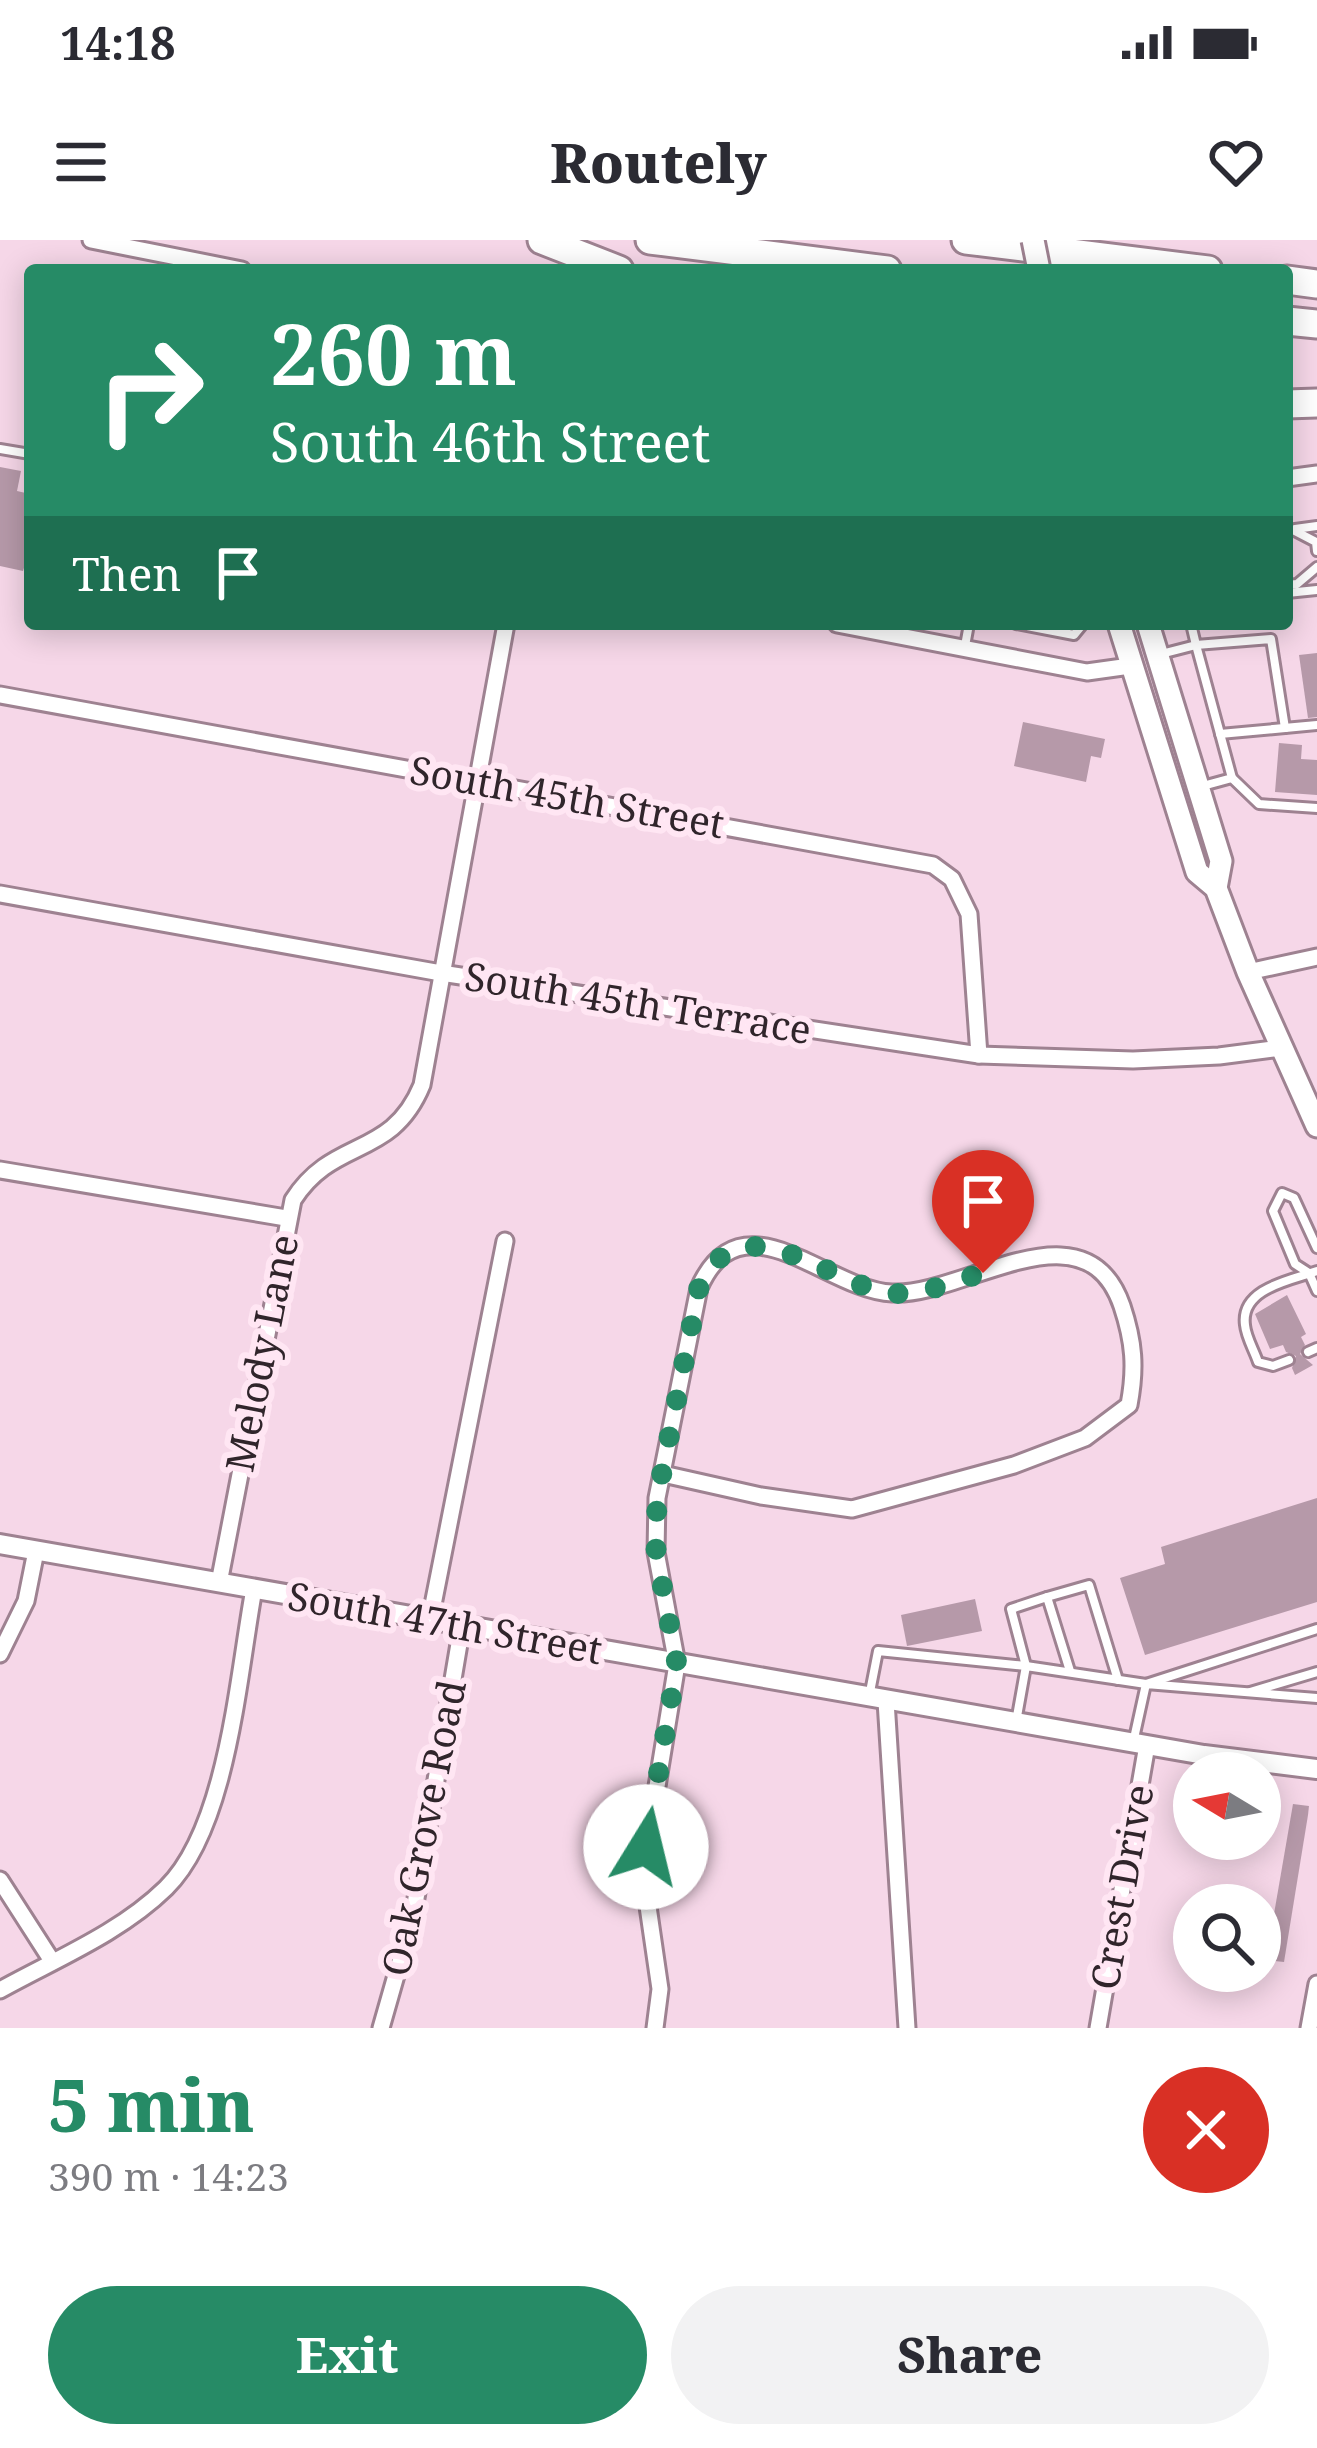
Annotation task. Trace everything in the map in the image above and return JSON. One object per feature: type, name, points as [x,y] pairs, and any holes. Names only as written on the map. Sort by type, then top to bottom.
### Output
[{"type":"highway","points":[[542,240],[604,264]]},
{"type":"highway","points":[[650,240],[840,264]]},
{"type":"highway","points":[[966,240],[1160,264]]},
{"type":"main road","points":[[1121,630],[1197,872],[1216,888],[1317,1126]]},
{"type":"main road","points":[[1150,630],[1221,861],[1216,888]]},
{"type":"main road","points":[[1130,666],[1158,655]]},
{"type":"main road","points":[[1172,796],[1198,787]]},
{"type":"street","points":[[91,240],[186,264]]},
{"type":"street","points":[[442,973],[505,630]]},
{"type":"street","points":[[870,630],[1087,672],[1130,666]]},
{"type":"street","name":"South 45th Street","points":[[0,695],[932,865],[952,879],[969,914],[979,1055]]},
{"type":"street","name":"South 45th Terrace","points":[[0,894],[442,973],[979,1055],[1133,1060],[1219,1057],[1281,1048]]},
{"type":"street","points":[[1248,972],[1317,957]]},
{"type":"street","name":"Melody Lane","points":[[219,1583],[286,1218],[293,1200],[319,1167],[371,1144],[403,1119],[422,1085],[442,973]]},
{"type":"street","points":[[0,1170],[286,1218]]},
{"type":"street","points":[[430,1620],[505,1241]]},
{"type":"street","points":[[655,2028],[660,1989],[643,1872],[677,1664],[656,1552],[655,1520],[662,1474],[699,1288],[709,1265],[737,1249],[775,1248],[888,1294],[918,1292],[1048,1254],[1073,1258],[1113,1282],[1135,1347],[1136,1372],[1129,1405],[1085,1438],[1014,1465],[852,1509],[760,1496],[662,1474]]},
{"type":"street","name":"South 47th Street","points":[[0,1544],[878,1700],[1317,1768]]},
{"type":"street","points":[[0,1654],[26,1601],[37,1551]]},
{"type":"street","points":[[0,1990],[126,1921],[168,1886],[197,1848],[215,1806],[254,1589]]},
{"type":"street","name":"Oak Grove Road","points":[[381,2028],[413,1916],[462,1626]]},
{"type":"street","points":[[878,1700],[907,2028]]},
{"type":"street","name":"Crest Drive","points":[[1098,2028],[1140,1744]]},
{"type":"street","points":[[0,1880],[52,1961]]},
{"type":"street","points":[[1309,2028],[1317,1984]]},
{"type":"lane","points":[[1293,532],[1316,542],[1317,551]]},
{"type":"lane","points":[[1293,586],[1317,567]]},
{"type":"lane","points":[[965,647],[968,630]]},
{"type":"lane","points":[[1192,630],[1232,778],[1259,803],[1317,808]]},
{"type":"lane","points":[[1158,655],[1196,645],[1270,639],[1285,728]]},
{"type":"lane","points":[[1220,734],[1317,724]]},
{"type":"lane","points":[[1198,787],[1232,778]]},
{"type":"lane","points":[[1313,1272],[1295,1264],[1273,1211],[1282,1193],[1294,1198],[1317,1248]]},
{"type":"lane","points":[[1313,1272],[1317,1291]]},
{"type":"lane","points":[[1289,1360],[1273,1366],[1258,1362],[1244,1322],[1247,1309],[1260,1291],[1313,1272]]},
{"type":"lane","points":[[1016,1723],[1026,1666],[1010,1609],[1089,1585],[1118,1680]]},
{"type":"lane","points":[[1047,1598],[1070,1671]]},
{"type":"lane","points":[[1146,1684],[1317,1630]]},
{"type":"lane","points":[[878,1700],[878,1651],[1070,1671],[1146,1684],[1317,1698]]},
{"type":"lane","points":[[1244,1694],[1317,1672]]},
{"type":"lane","points":[[1140,1744],[1146,1684]]},
{"type":"building","points":[[0,467],[21,471],[17,491],[24,493],[24,568],[0,566]]},
{"type":"building","points":[[1317,653],[1317,717],[1308,718],[1299,655]]},
{"type":"building","points":[[1023,722],[1105,739],[1101,758],[1091,756],[1086,782],[1014,766]]},
{"type":"building","points":[[1279,743],[1302,745],[1301,759],[1317,760],[1317,795],[1275,792]]},
{"type":"building","points":[[1287,1295],[1306,1334],[1301,1337],[1305,1345],[1300,1354],[1313,1365],[1295,1375],[1296,1356],[1283,1345],[1270,1349],[1255,1314]]},
{"type":"building","points":[[1317,1498],[1317,1602],[1145,1655],[1120,1578],[1165,1564],[1161,1547]]},
{"type":"building","points":[[975,1599],[982,1631],[907,1646],[901,1615]]},
{"type":"building","points":[[1293,1804],[1309,1806],[1284,1962],[1279,1884]]},
{"type":"route","points":[[646,1847],[677,1664],[656,1552],[657,1498],[699,1288],[709,1265],[748,1246],[775,1248],[888,1294],[918,1292],[983,1273]]}]
